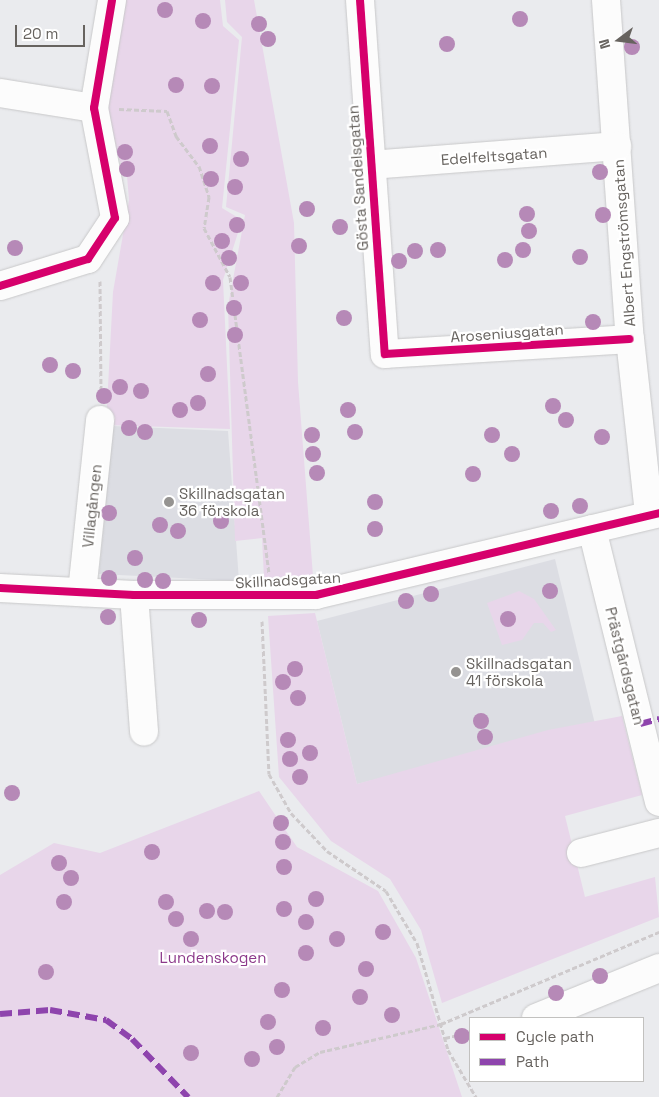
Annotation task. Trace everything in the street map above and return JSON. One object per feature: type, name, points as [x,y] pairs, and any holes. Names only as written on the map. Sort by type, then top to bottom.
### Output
[{"type":"street","points":[[0,286],[88,259],[115,218],[94,108],[112,0]]},
{"type":"street","name":"Gösta Sandelsgatan","points":[[360,0],[385,354]]},
{"type":"street","name":"Albert Engströmsgatan","points":[[606,0],[630,339],[654,514]]},
{"type":"street","points":[[0,94],[94,108]]},
{"type":"street","name":"Edelfeltsgatan","points":[[371,165],[617,146]]},
{"type":"street","name":"Aroseniusgatan","points":[[385,354],[630,339]]},
{"type":"street","name":"Villagången","points":[[82,592],[100,420]]},
{"type":"street","name":"Skillnadsgatan","points":[[0,588],[134,595],[267,598],[352,590],[654,514]]},
{"type":"street","name":"Prästgårdsgatan","points":[[592,530],[659,802]]},
{"type":"street","points":[[134,595],[144,732]]},
{"type":"street","points":[[581,853],[659,833]]},
{"type":"street","points":[[538,1017],[659,968]]},
{"type":"path","points":[[94,108],[167,111],[176,136],[198,166],[209,197],[204,228],[230,277],[267,598],[269,774],[291,813],[327,851],[386,891],[417,943],[445,1038],[476,1097]]},
{"type":"path","points":[[99,241],[103,359],[100,420]]},
{"type":"path","points":[[277,1097],[295,1067],[320,1052],[442,1024],[659,932]]},
{"type":"path","points":[[445,1038],[469,1032]]},
{"type":"shaded area","name":"Skillnadsgatan 36 förskola","points":[[113,426],[228,431],[239,581],[99,574]]},
{"type":"shaded area","name":"Skillnadsgatan 41 förskola","points":[[555,559],[595,724],[357,784],[317,621]]},
{"type":"green space","points":[[124,0],[220,0],[223,26],[239,40],[222,208],[242,220],[223,280],[230,429],[106,425],[113,292],[129,200],[127,176],[97,112]]},
{"type":"green space","points":[[225,0],[254,0],[294,223],[298,382],[313,576],[264,578],[262,538],[235,541],[228,306],[245,215],[226,207],[242,37],[227,22]]},
{"type":"green space","points":[[519,591],[534,599],[556,630],[551,632],[543,623],[534,623],[522,640],[502,645],[487,603]]},
{"type":"green space","points":[[315,613],[357,784],[548,730],[622,716],[642,795],[565,816],[585,897],[655,877],[659,917],[442,1003],[421,930],[390,879],[331,841],[279,777],[268,616]]},
{"type":"green space","name":"Lundenskogen","points":[[259,791],[297,847],[378,891],[416,958],[462,1097],[0,1097],[0,875],[54,843],[100,853]]},
{"type":"marked path","points":[[640,724],[659,719]]},
{"type":"marked path","points":[[0,1014],[50,1010],[106,1020],[132,1039],[188,1097]]},
{"type":"cycle path","points":[[0,286],[88,259],[115,218],[94,108],[112,0]]},
{"type":"cycle path","points":[[360,0],[385,354],[630,339]]},
{"type":"cycle path","points":[[0,588],[134,595],[316,595],[659,513]]},
{"type":"place","name":"Skillnadsgatan 36 förskola","points":[[169,502]]},
{"type":"place","name":"Skillnadsgatan 41 förskola","points":[[456,672]]}]
